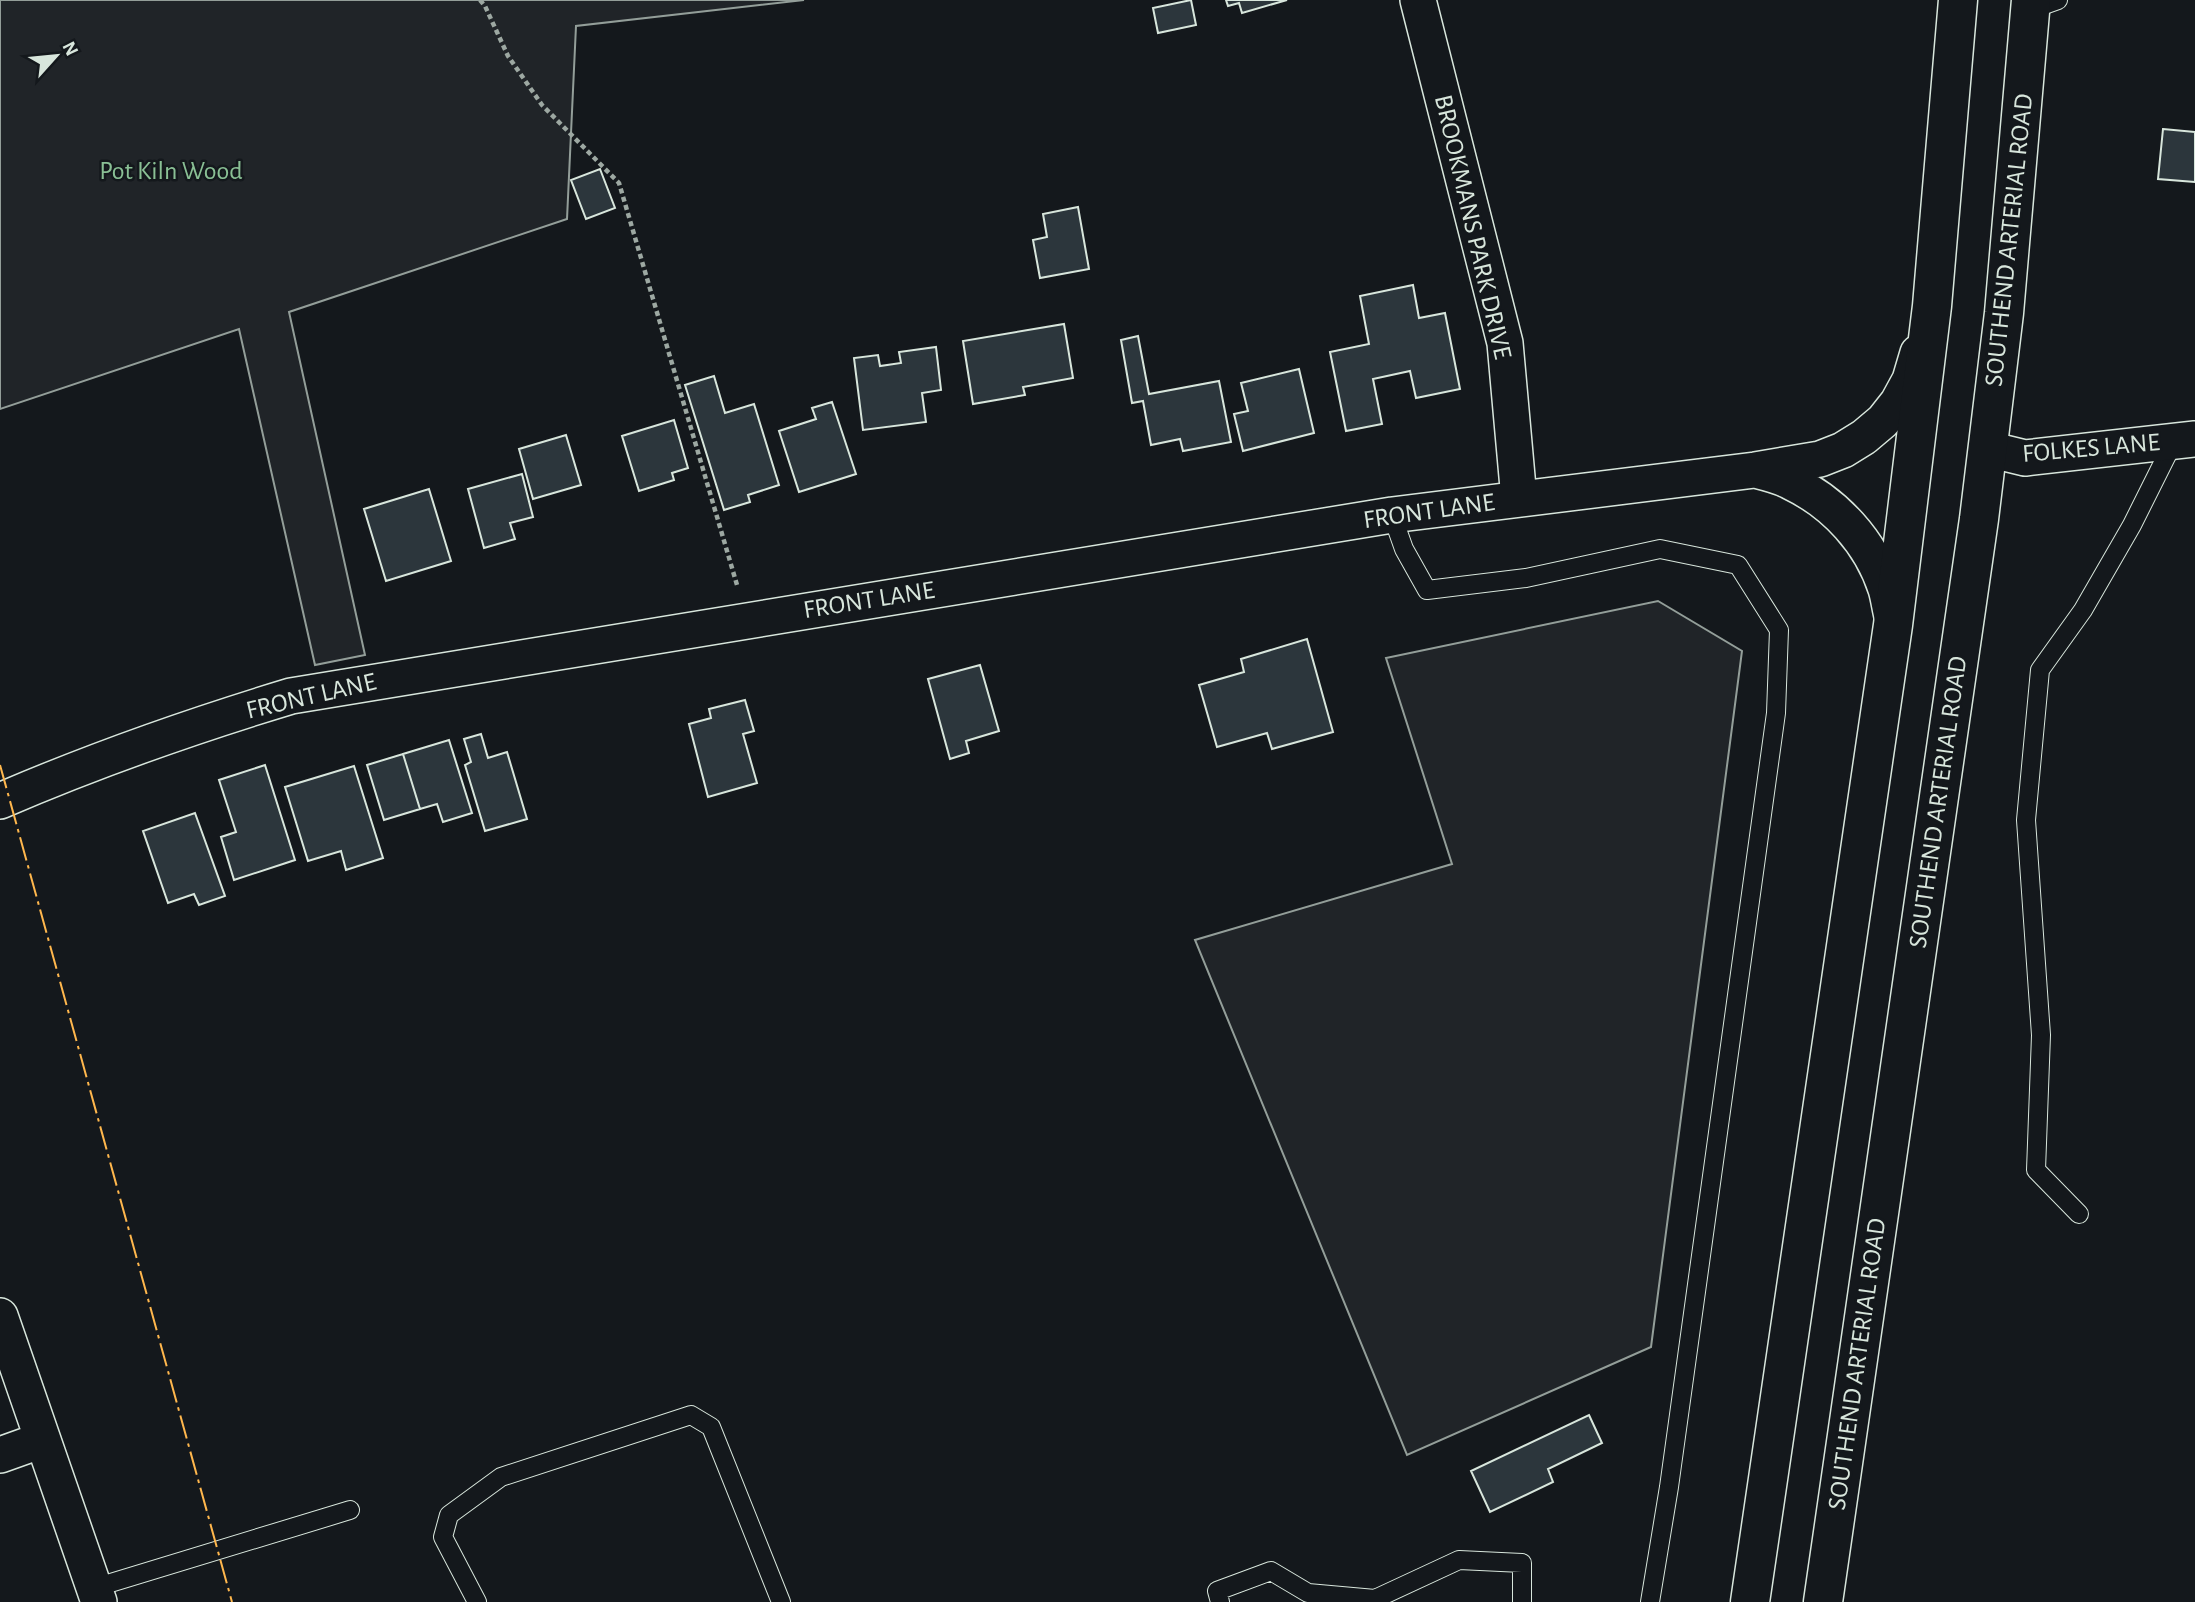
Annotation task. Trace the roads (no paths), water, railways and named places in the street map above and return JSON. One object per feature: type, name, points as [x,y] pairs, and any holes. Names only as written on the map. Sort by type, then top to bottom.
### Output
[{"type":"highway","points":[[1750,1602],[1893,625],[1932,306],[1958,0]]},
{"type":"highway","name":"SOUTHEND ARTERIAL ROAD","points":[[1823,1602],[1988,449],[2040,3]]},
{"type":"street","name":"BROOKMANS PARK DRIVE","points":[[1418,0],[1505,343],[1519,499]]},
{"type":"street","name":"FRONT LANE","points":[[0,801],[66,773],[193,726],[291,696],[1392,514],[1755,470],[1820,459],[1843,450],[1864,437],[1883,421],[1898,402],[1910,380],[1932,306]]},
{"type":"street","name":"FOLKES LANE","points":[[1988,449],[2025,458],[2185,440]]},
{"type":"street","name":"FRONT LANE","points":[[1755,470],[1801,487],[1822,500],[1849,525],[1876,566],[1886,589],[1893,625]]},
{"type":"street","points":[[0,1316],[97,1595]]},
{"type":"street","points":[[0,1455],[43,1440]]},
{"type":"lane","points":[[2079,1214],[2036,1170],[2041,1035],[2026,820],[2040,670],[2083,610],[2185,440]]},
{"type":"lane","points":[[1392,514],[1404,549],[1427,590],[1526,578],[1660,549],[1738,565],[1779,630],[1776,713],[1669,1487],[1650,1602]]},
{"type":"lane","points":[[477,1602],[443,1537],[449,1515],[501,1476],[691,1415],[711,1427],[781,1602]]},
{"type":"lane","points":[[97,1595],[350,1510]]},
{"type":"lane","points":[[1220,1602],[1217,1591],[1271,1571],[1308,1593],[1375,1599],[1459,1560],[1522,1563],[1522,1602]]},
{"type":"park label","name":"Pot Kiln Wood","points":[[171,171]]}]
